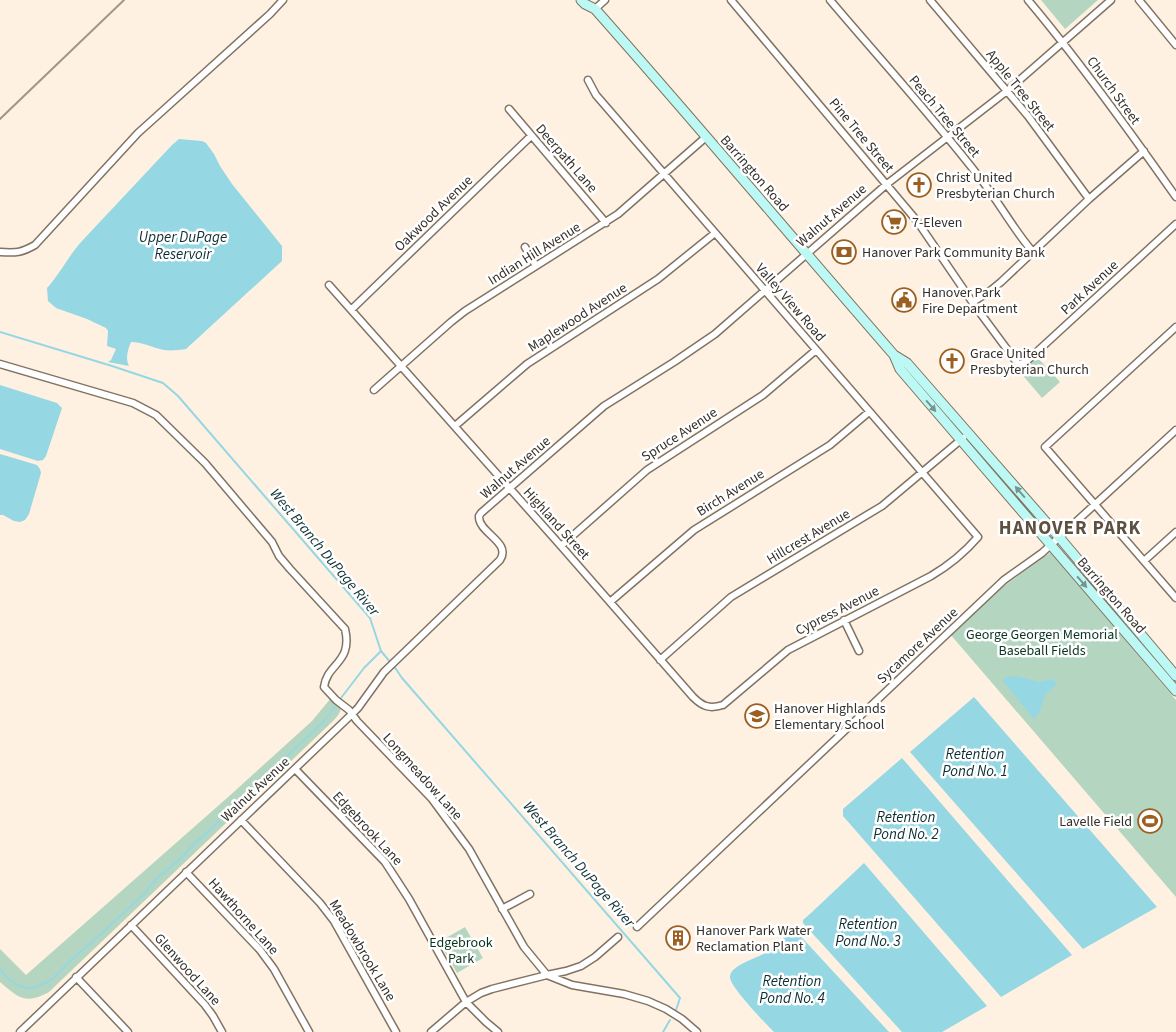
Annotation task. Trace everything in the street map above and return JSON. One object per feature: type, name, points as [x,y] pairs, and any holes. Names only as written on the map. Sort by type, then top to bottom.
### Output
[{"type":"main road","name":"Barrington Road","points":[[581,0],[585,4],[594,4],[806,254],[894,355],[907,363],[1059,537],[1176,676]]},
{"type":"main road","name":"Barrington Road","points":[[894,355],[900,369],[1176,691]]},
{"type":"street","points":[[0,252],[12,253],[23,251],[35,245],[138,133],[270,14],[283,0]]},
{"type":"street","points":[[594,4],[606,0]]},
{"type":"street","name":"Pine Tree Street","points":[[731,0],[917,221],[1018,364]]},
{"type":"street","name":"Peach Tree Street","points":[[830,0],[981,179],[1022,240],[1033,252]]},
{"type":"street","name":"Apple Tree Street","points":[[930,0],[1040,132],[1089,199]]},
{"type":"street","name":"Church Street","points":[[1028,0],[1063,42],[1176,197]]},
{"type":"street","name":"Walnut Avenue","points":[[20,1032],[358,708],[384,672],[502,558],[504,553],[502,547],[480,522],[481,513],[604,406],[715,334],[887,184],[1007,91],[1111,0]]},
{"type":"street","points":[[1139,0],[1176,45]]},
{"type":"street","name":"Valley View Road","points":[[588,80],[596,95],[978,537]]},
{"type":"street","name":"Deerpath Lane","points":[[508,109],[606,223]]},
{"type":"street","name":"Oakwood Avenue","points":[[352,309],[531,136]]},
{"type":"street","name":"Indian Hill Avenue","points":[[374,390],[465,311],[618,214],[706,137]]},
{"type":"street","points":[[973,302],[990,291],[1144,151]]},
{"type":"street","name":"Park Avenue","points":[[1018,364],[1028,360],[1176,224]]},
{"type":"street","name":"Maplewood Avenue","points":[[455,426],[527,364],[665,275],[715,233]]},
{"type":"street","points":[[524,247],[536,266]]},
{"type":"street","name":"Highland Street","points":[[329,285],[660,660],[698,702],[709,707]]},
{"type":"street","points":[[1176,327],[1045,447],[1176,598]]},
{"type":"street","name":"Spruce Avenue","points":[[561,546],[647,470],[763,395],[816,350]]},
{"type":"street","name":"Longmeadow Lane","points":[[0,364],[133,403],[156,415],[165,423],[205,463],[272,542],[279,556],[345,629],[346,649],[325,681],[324,687],[349,710],[436,806],[469,849],[524,947],[547,975],[572,985],[624,994],[648,1001],[682,1019],[697,1032]]},
{"type":"street","name":"Birch Avenue","points":[[610,602],[694,530],[830,445],[869,412]]},
{"type":"street","name":"Sycamore Avenue","points":[[637,927],[1004,580],[1042,553],[1176,430]]},
{"type":"street","name":"Hillcrest Avenue","points":[[660,660],[731,597],[882,506],[968,433]]},
{"type":"street","points":[[1144,561],[1176,532]]},
{"type":"street","name":"Cypress Avenue","points":[[709,707],[723,705],[788,650],[939,571],[978,537]]},
{"type":"street","points":[[844,620],[859,651]]},
{"type":"street","name":"Edgebrook Lane","points":[[295,769],[385,862],[409,899],[466,1002],[498,1032]]},
{"type":"street","name":"Meadowbrook Lane","points":[[241,820],[327,912],[396,1032]]},
{"type":"street","name":"Hawthorne Lane","points":[[186,872],[269,961],[309,1032]]},
{"type":"street","points":[[502,909],[530,894]]},
{"type":"street","name":"Glenwood Lane","points":[[131,924],[205,1005],[222,1032]]},
{"type":"street","points":[[431,1032],[466,1002],[481,993],[581,966],[595,957],[618,937]]},
{"type":"street","points":[[76,977],[128,1032]]},
{"type":"green space","points":[[1041,0],[1098,0],[1065,29]]},
{"type":"green space","points":[[1037,357],[1060,382],[1042,398],[1020,372]]},
{"type":"green space","name":"George Georgen Memorial Baseball Fields","points":[[1051,552],[1176,700],[1176,897],[950,634],[993,594]]},
{"type":"green space","points":[[331,698],[341,707],[334,720],[49,992],[34,998],[23,998],[0,982],[0,949],[26,975],[312,721]]},
{"type":"green space","name":"Edgebrook Park","points":[[465,927],[483,958],[457,973],[439,942]]},
{"type":"water","name":"Upper DuPage Reservoir","points":[[179,139],[206,143],[232,184],[282,246],[282,261],[186,349],[164,350],[131,342],[127,357],[129,366],[108,362],[111,360],[116,349],[107,346],[108,331],[106,328],[56,308],[48,301],[47,288],[82,241]]},
{"type":"water","points":[[0,385],[57,403],[62,408],[43,460],[38,461],[0,449]]},
{"type":"water","points":[[0,454],[37,465],[40,469],[41,473],[29,514],[25,520],[20,522],[0,515]]},
{"type":"water","points":[[1017,676],[1039,682],[1053,679],[1056,683],[1045,695],[1040,711],[1034,719],[1002,680],[1007,677]]},
{"type":"water","name":"Retention Pond No. 1","points":[[974,697],[1157,907],[1083,949],[910,752]]},
{"type":"water","name":"Retention Pond No. 2","points":[[902,758],[1072,955],[1001,997],[843,816],[843,809]]},
{"type":"water","name":"Retention Pond No. 3","points":[[864,863],[987,1006],[942,1032],[902,1032],[803,923],[803,920]]},
{"type":"water","name":"Retention Pond No. 4","points":[[794,929],[889,1032],[774,1032],[756,1013],[731,982],[731,973],[739,965],[771,950]]},
{"type":"waterway","name":"West Branch DuPage River","points":[[0,332],[163,383],[178,396],[370,618],[381,651],[402,678],[680,998],[676,1010]]},
{"type":"waterway","points":[[341,698],[364,668],[381,651]]},
{"type":"waterway","points":[[0,969],[6,977],[19,986],[26,988],[32,988],[50,981],[146,892],[159,876],[180,859],[324,721],[337,704]]},
{"type":"waterway","name":"West Branch DuPage River","points":[[663,1032],[670,1020]]},
{"type":"railway","points":[[0,119],[124,0]]},
{"type":"place","name":"Christ United Presbyterian Church","points":[[919,185]]},
{"type":"place","name":"7-Eleven","points":[[894,222]]},
{"type":"place","name":"Hanover Park Community Bank","points":[[844,252]]},
{"type":"place","name":"Hanover Park Fire Department","points":[[904,300]]},
{"type":"place","name":"Grace United Presbyterian Church","points":[[952,361]]},
{"type":"place","name":"Hanover Highlands Elementary School","points":[[757,716]]},
{"type":"place","name":"Lavelle Field","points":[[1150,821]]},
{"type":"place","name":"Hanover Park Water Reclamation Plant","points":[[678,938]]},
{"type":"district","name":"HANOVER PARK","points":[[1070,527]]}]
